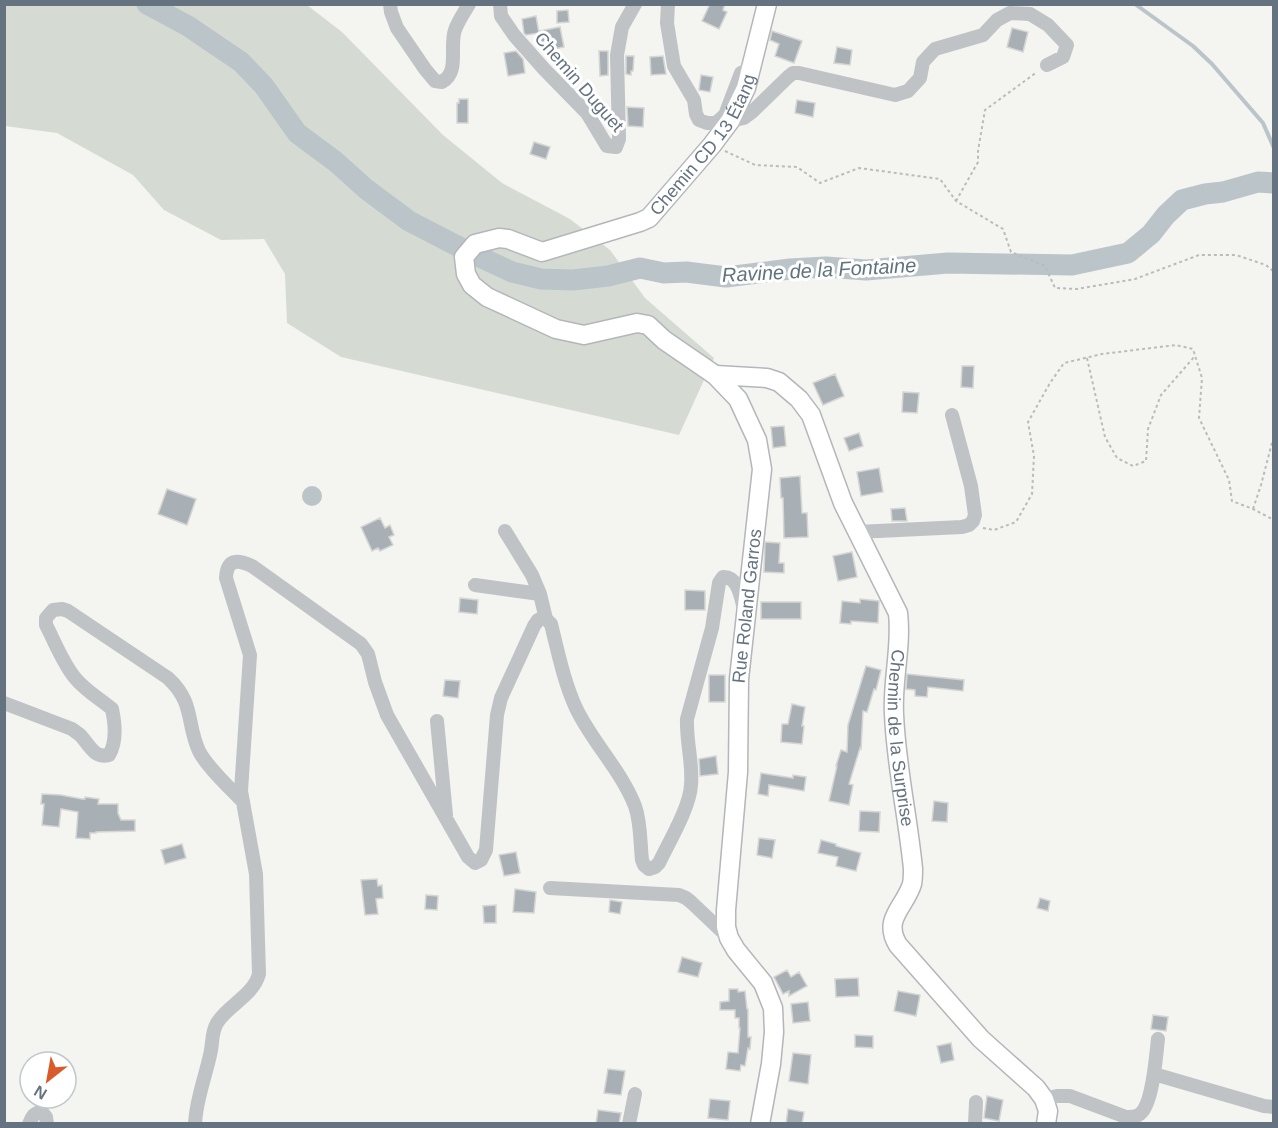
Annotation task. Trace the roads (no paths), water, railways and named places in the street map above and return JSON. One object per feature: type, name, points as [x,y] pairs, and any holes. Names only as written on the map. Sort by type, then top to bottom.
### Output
[{"type":"main road","name":"Chemin CD 13 Étang","points":[[466,274],[464,257],[475,244],[499,238],[508,239],[542,252],[649,218],[696,166],[730,121],[746,88],[766,4]]},
{"type":"main road","name":"Rue Roland Garros","points":[[466,274],[472,285],[487,297],[556,329],[584,335],[637,323],[648,325],[664,340],[715,375],[738,399],[757,440],[762,469],[739,679],[738,772],[726,927],[736,950],[763,983],[774,1008],[771,1064],[760,1124]]},
{"type":"main road","name":"Chemin de la Surprise","points":[[715,375],[767,378],[779,382],[799,399],[812,415],[843,503],[898,613],[900,627],[893,688],[895,735],[913,869],[912,882],[896,914],[892,932],[898,945],[981,1039],[1036,1088],[1044,1099]]},
{"type":"main road","points":[[1044,1099],[1048,1112],[1046,1124]]},
{"type":"street","points":[[390,4],[397,28],[435,81],[442,82],[452,72],[454,32],[469,4]]},
{"type":"street","name":"Chemin Duguet","points":[[500,4],[501,16],[514,35],[587,113],[607,146],[616,147],[619,139],[617,55],[622,27],[635,4]]},
{"type":"street","points":[[668,4],[667,23],[674,66],[694,100],[699,120],[716,123],[725,115],[741,73],[751,69]]},
{"type":"street","points":[[730,121],[744,118],[793,74],[799,73],[895,95],[908,91],[920,78],[924,62],[935,49],[983,34],[997,20],[1010,13],[1030,14],[1048,25],[1067,45],[1063,57],[1047,65]]},
{"type":"street","points":[[857,532],[962,527],[973,521],[975,515],[971,486],[952,415]]},
{"type":"street","points":[[505,531],[532,575],[540,594],[576,709],[628,791],[635,807],[639,820],[642,860],[644,866],[649,869],[659,863],[689,801],[692,773],[686,728],[687,719],[712,628],[719,583],[723,577],[729,577],[735,581],[746,616]]},
{"type":"street","points":[[195,1124],[196,1106],[210,1057],[213,1031],[221,1018],[251,990],[259,974],[256,874],[241,780],[250,655],[226,578],[226,571],[230,564],[241,561],[252,566],[361,644],[368,654],[387,715],[470,860],[476,863],[481,860],[486,850],[496,715],[501,698],[534,626],[538,620],[546,619]]},
{"type":"street","points":[[476,585],[540,594]]},
{"type":"street","points":[[4,703],[72,729],[96,754],[109,755],[112,750],[115,724],[112,709],[75,678],[46,625],[46,618],[53,610],[62,609],[177,686],[189,711],[195,741],[202,757],[243,802]]},
{"type":"street","points":[[437,722],[447,819]]},
{"type":"street","points":[[550,888],[679,895],[692,902],[729,938]]},
{"type":"street","points":[[1044,1099],[1070,1096],[1126,1117],[1134,1117],[1147,1106],[1158,1039]]},
{"type":"street","points":[[1154,1074],[1274,1107]]},
{"type":"street","points":[[629,1124],[635,1094]]},
{"type":"street","points":[[975,1124],[976,1101]]},
{"type":"street","points":[[29,1124],[33,1115],[42,1112],[47,1124]]},
{"type":"waterway","name":"Ravine de la Fontaine","points":[[147,4],[188,26],[241,62],[264,86],[297,133],[409,221],[512,272],[541,279],[573,280],[608,276],[640,268],[664,273],[686,272],[726,277],[826,267],[866,270],[948,263],[1072,265],[1128,253],[1151,234],[1182,200],[1258,182],[1274,183]]},
{"type":"waterway","points":[[1135,4],[1193,46],[1212,64],[1263,123],[1274,148]]}]
